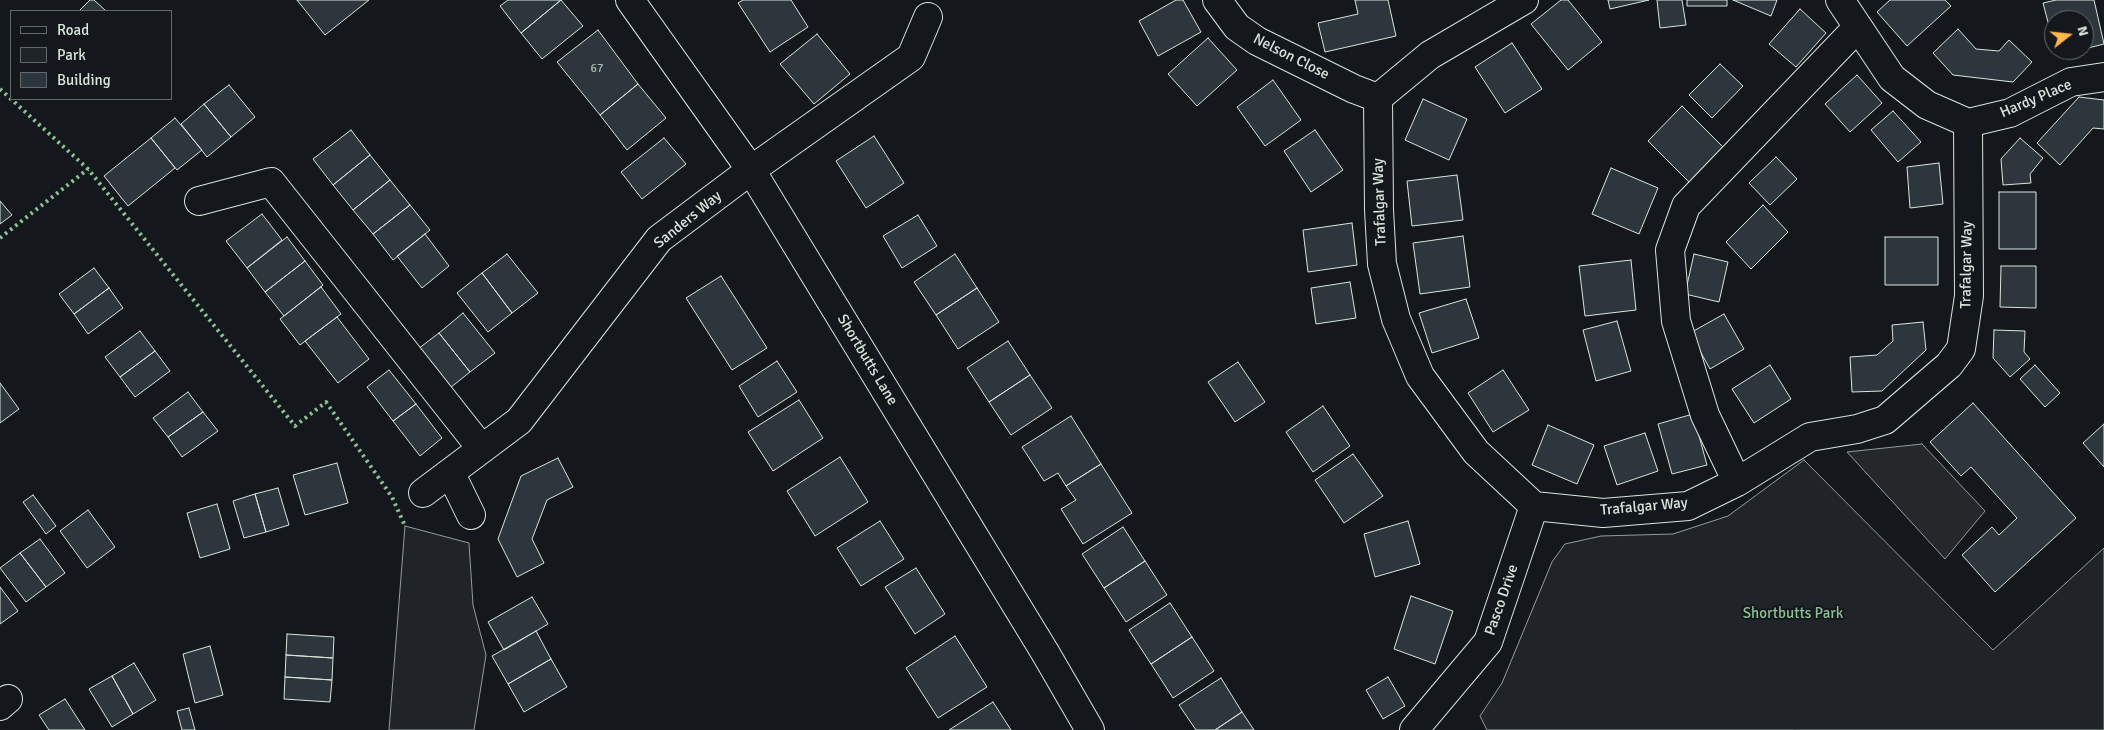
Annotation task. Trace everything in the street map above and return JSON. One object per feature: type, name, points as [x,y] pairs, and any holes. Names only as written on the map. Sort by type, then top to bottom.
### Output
[{"type":"street","name":"Shortbutts Lane","points":[[630,0],[751,170],[1046,654],[1090,730]]},
{"type":"street","name":"Nelson Close","points":[[1217,0],[1238,27],[1257,41],[1354,89],[1378,98]]},
{"type":"street","points":[[1378,98],[1430,55],[1524,0]]},
{"type":"street","points":[[1840,0],[1892,78],[1927,105],[1968,123]]},
{"type":"street","name":"Sanders Way","points":[[423,493],[451,474],[519,421],[659,239],[751,170],[910,57],[928,16]]},
{"type":"street","points":[[1737,482],[1705,415],[1676,321],[1670,250],[1686,206],[1857,28]]},
{"type":"street","name":"Hardy Place","points":[[1968,123],[2010,113],[2071,82],[2104,77]]},
{"type":"street","name":"Trafalgar Way","points":[[1378,98],[1379,210],[1382,264],[1396,319],[1420,376],[1446,414],[1476,452],[1534,506],[1603,513],[1688,506],[1737,482],[1810,437],[1857,430],[1885,420],[1949,364],[1961,349],[1969,296],[1968,123]]},
{"type":"street","points":[[199,201],[271,182],[482,449]]},
{"type":"street","points":[[451,474],[471,515]]},
{"type":"street","name":"Pasco Drive","points":[[1414,730],[1488,642],[1534,506]]},
{"type":"green space","name":"Shortbutts Park","points":[[1804,460],[1993,650],[2104,548],[2104,730],[1487,730],[1480,716],[1502,683],[1552,562],[1565,544],[1601,536],[1673,534],[1728,516]]},
{"type":"green space","points":[[405,526],[469,543],[473,605],[486,655],[474,730],[389,730]]},
{"type":"shaded area","points":[[1922,444],[1985,511],[1945,559],[1847,452]]},
{"type":"building","points":[[90,0],[94,0],[105,10],[80,10]]},
{"type":"building","points":[[297,0],[369,0],[325,35]]},
{"type":"building","points":[[508,0],[561,0],[521,33],[500,6]]},
{"type":"building","points":[[561,0],[583,26],[542,59],[521,33]]},
{"type":"building","points":[[743,0],[791,0],[808,27],[770,52],[738,3]]},
{"type":"building","points":[[1176,0],[1183,0],[1201,32],[1158,56],[1139,21]]},
{"type":"building","points":[[1355,0],[1388,0],[1396,36],[1325,52],[1318,23],[1358,14]]},
{"type":"building","points":[[1561,0],[1568,0],[1602,42],[1568,70],[1531,24]]},
{"type":"building","points":[[1608,0],[1649,0],[1610,9]]},
{"type":"building","points":[[1657,0],[1682,0],[1686,25],[1660,28]]},
{"type":"building","points":[[1687,0],[1727,0],[1727,6],[1687,6]]},
{"type":"building","points":[[1733,0],[1777,0],[1771,16]]},
{"type":"building","points":[[1890,0],[1945,0],[1951,6],[1907,46],[1877,12]]},
{"type":"building","points":[[2056,0],[2094,0],[2104,44],[2094,46],[2094,10],[2045,10],[2043,3]]},
{"type":"building","points":[[1800,9],[1826,33],[1796,67],[1769,44]]},
{"type":"building","points":[[1958,29],[1976,49],[1999,51],[2009,40],[2032,62],[2013,82],[1953,75],[1933,53]]},
{"type":"building","points":[[598,30],[638,84],[600,115],[557,62]]},
{"type":"building","points":[[817,34],[850,74],[814,104],[780,64]]},
{"type":"building","points":[[1208,38],[1237,70],[1197,106],[1168,74]]},
{"type":"building","points":[[1512,43],[1542,89],[1505,113],[1475,67]]},
{"type":"building","points":[[1720,64],[1743,86],[1712,118],[1689,95]]},
{"type":"building","points":[[1857,75],[1882,103],[1850,132],[1825,104]]},
{"type":"building","points":[[1273,80],[1301,120],[1265,146],[1237,107]]},
{"type":"building","points":[[638,84],[666,118],[627,150],[600,115]]},
{"type":"building","points":[[229,85],[255,117],[231,137],[204,104]]},
{"type":"building","points":[[2079,97],[2104,100],[2104,129],[2093,128],[2060,165],[2037,143]]},
{"type":"building","points":[[1423,99],[1467,119],[1449,160],[1405,140]]},
{"type":"building","points":[[204,104],[231,137],[207,157],[181,124]]},
{"type":"building","points":[[1682,106],[1723,147],[1689,182],[1648,141]]},
{"type":"building","points":[[1893,111],[1921,142],[1898,162],[1871,130]]},
{"type":"building","points":[[175,118],[202,150],[177,170],[151,138]]},
{"type":"building","points":[[351,130],[370,155],[333,185],[313,159]]},
{"type":"building","points":[[1315,130],[1343,170],[1311,192],[1284,151]]},
{"type":"building","points":[[874,136],[904,183],[866,208],[836,161]]},
{"type":"building","points":[[151,138],[175,168],[128,206],[104,176]]},
{"type":"building","points":[[664,138],[686,164],[642,199],[621,172]]},
{"type":"building","points":[[2020,138],[2043,158],[2030,174],[2031,183],[2003,185],[2001,159]]},
{"type":"building","points":[[370,155],[390,180],[353,210],[333,185]]},
{"type":"building","points":[[1776,157],[1797,179],[1770,205],[1749,183]]},
{"type":"building","points":[[1939,163],[1943,204],[1910,208],[1907,167]]},
{"type":"building","points":[[1611,168],[1658,188],[1639,234],[1592,214]]},
{"type":"building","points":[[1457,175],[1463,220],[1412,226],[1407,181]]},
{"type":"building","points":[[390,180],[410,205],[373,234],[353,210]]},
{"type":"building","points":[[1999,192],[2036,192],[2036,249],[1999,249]]},
{"type":"building","points":[[0,201],[12,215],[0,224]]},
{"type":"building","points":[[410,205],[430,230],[393,260],[373,234]]},
{"type":"building","points":[[1763,205],[1788,232],[1751,269],[1726,242]]},
{"type":"building","points":[[262,214],[282,240],[247,268],[226,241]]},
{"type":"building","points":[[918,215],[937,246],[902,268],[883,236]]},
{"type":"building","points":[[1352,223],[1357,265],[1308,272],[1303,230]]},
{"type":"building","points":[[425,234],[449,266],[422,288],[397,256]]},
{"type":"building","points":[[1463,236],[1470,287],[1420,294],[1413,243]]},
{"type":"building","points":[[287,237],[305,261],[265,292],[247,268]]},
{"type":"building","points":[[1885,237],[1938,237],[1938,285],[1885,285]]},
{"type":"building","points":[[507,254],[538,293],[512,313],[482,273]]},
{"type":"building","points":[[955,254],[977,288],[936,315],[914,282]]},
{"type":"building","points":[[1694,254],[1728,262],[1719,302],[1685,294]]},
{"type":"building","points":[[1631,260],[1636,310],[1585,316],[1579,266]]},
{"type":"building","points":[[305,261],[323,285],[284,316],[265,292]]},
{"type":"building","points":[[2001,266],[2036,266],[2036,308],[2000,307]]},
{"type":"building","points":[[94,268],[109,288],[74,314],[59,294]]},
{"type":"building","points":[[482,273],[512,313],[488,332],[457,293]]},
{"type":"building","points":[[721,276],[767,348],[732,370],[686,298]]},
{"type":"building","points":[[1350,282],[1356,318],[1316,324],[1311,288]]},
{"type":"building","points":[[321,287],[341,314],[300,345],[280,319]]},
{"type":"building","points":[[109,288],[123,308],[88,334],[74,314]]},
{"type":"building","points":[[977,288],[999,322],[958,349],[936,315]]},
{"type":"building","points":[[1466,299],[1479,338],[1432,353],[1419,313]]},
{"type":"building","points":[[463,313],[495,353],[470,372],[439,333]]},
{"type":"building","points":[[1724,314],[1744,349],[1710,369],[1690,333]]},
{"type":"building","points":[[337,317],[369,359],[338,383],[305,341]]},
{"type":"building","points":[[1617,321],[1631,371],[1596,381],[1583,330]]},
{"type":"building","points":[[1923,322],[1926,350],[1882,391],[1852,392],[1850,357],[1877,355],[1893,341],[1892,325]]},
{"type":"building","points":[[1994,330],[2025,331],[2024,352],[2030,359],[2010,377],[1993,358]]},
{"type":"building","points":[[140,331],[155,351],[120,377],[105,357]]},
{"type":"building","points":[[439,333],[470,372],[445,392],[414,352]]},
{"type":"building","points":[[1008,341],[1030,375],[989,402],[967,368]]},
{"type":"building","points":[[155,351],[170,371],[135,397],[120,377]]},
{"type":"building","points":[[777,361],[797,392],[758,417],[739,386]]},
{"type":"building","points":[[1238,362],[1265,402],[1235,422],[1208,382]]},
{"type":"building","points":[[1770,365],[1791,399],[1754,423],[1732,389]]},
{"type":"building","points":[[2035,365],[2060,393],[2045,407],[2020,379]]},
{"type":"building","points":[[389,370],[416,404],[393,421],[367,387]]},
{"type":"building","points":[[1503,370],[1529,410],[1493,432],[1468,393]]},
{"type":"building","points":[[1030,375],[1052,408],[1011,435],[989,402]]},
{"type":"building","points":[[0,383],[19,409],[0,423]]},
{"type":"building","points":[[188,392],[203,412],[168,437],[153,418]]},
{"type":"building","points":[[799,400],[823,438],[773,471],[748,432]]},
{"type":"building","points":[[1973,403],[2076,518],[1995,592],[1962,555],[1992,527],[1999,535],[2017,518],[1971,467],[1961,476],[1930,442]]},
{"type":"building","points":[[416,404],[442,438],[420,456],[393,421]]},
{"type":"building","points":[[1323,406],[1350,446],[1313,472],[1286,432]]},
{"type":"building","points":[[203,412],[218,431],[182,457],[168,437]]},
{"type":"building","points":[[1693,414],[1707,465],[1672,474],[1658,424]]},
{"type":"building","points":[[1071,416],[1101,464],[1066,486],[1058,473],[1044,481],[1022,447]]},
{"type":"building","points":[[2104,424],[2104,467],[2083,443]]},
{"type":"building","points":[[1548,425],[1594,445],[1577,484],[1532,465]]},
{"type":"building","points":[[1645,433],[1658,471],[1617,485],[1604,446]]},
{"type":"building","points":[[1353,454],[1383,496],[1344,523],[1315,480]]},
{"type":"building","points":[[840,457],[868,502],[815,536],[787,491]]},
{"type":"building","points":[[558,458],[573,487],[547,500],[532,539],[544,563],[517,577],[498,539],[521,476]]},
{"type":"building","points":[[337,463],[348,503],[305,515],[293,475]]},
{"type":"building","points":[[1101,464],[1132,513],[1083,544],[1061,509],[1076,500],[1066,486]]},
{"type":"building","points":[[278,488],[289,525],[266,532],[255,494]]},
{"type":"building","points":[[255,494],[266,532],[244,538],[233,501]]},
{"type":"building","points":[[33,495],[56,526],[46,534],[23,502]]},
{"type":"building","points":[[217,504],[230,549],[200,558],[187,513]]},
{"type":"building","points":[[88,510],[115,547],[87,568],[60,531]]},
{"type":"building","points":[[880,521],[904,559],[861,586],[837,548]]},
{"type":"building","points":[[1408,521],[1420,564],[1375,577],[1364,534]]},
{"type":"building","points":[[1123,527],[1145,561],[1104,588],[1082,554]]},
{"type":"building","points":[[40,539],[65,573],[46,587],[20,553]]},
{"type":"building","points":[[20,553],[46,587],[26,602],[0,568]]},
{"type":"building","points":[[1145,561],[1167,595],[1126,622],[1104,588]]},
{"type":"building","points":[[916,568],[945,614],[915,634],[885,587]]},
{"type":"building","points":[[0,587],[18,611],[0,624]]},
{"type":"building","points":[[1411,596],[1453,611],[1435,664],[1394,649]]},
{"type":"building","points":[[532,597],[548,624],[504,650],[488,622]]},
{"type":"building","points":[[1170,603],[1192,637],[1151,664],[1129,630]]},
{"type":"building","points":[[536,631],[551,659],[508,684],[492,656]]},
{"type":"building","points":[[287,634],[334,637],[333,658],[286,655]]},
{"type":"building","points":[[955,636],[987,687],[938,718],[906,668]]},
{"type":"building","points":[[1192,637],[1214,671],[1173,698],[1151,664]]},
{"type":"building","points":[[210,646],[223,695],[195,703],[183,654]]},
{"type":"building","points":[[286,655],[333,658],[332,680],[285,677]]},
{"type":"building","points":[[551,659],[567,687],[524,712],[508,684]]},
{"type":"building","points":[[134,663],[156,700],[133,714],[112,676]]},
{"type":"building","points":[[112,676],[133,714],[112,727],[89,689]]},
{"type":"building","points":[[285,677],[332,680],[330,702],[284,699]]},
{"type":"building","points":[[1388,677],[1405,706],[1383,719],[1366,690]]},
{"type":"building","points":[[1221,678],[1242,712],[1215,730],[1196,730],[1179,705]]},
{"type":"building","points":[[65,699],[85,730],[49,730],[39,715]]},
{"type":"building","points":[[993,702],[1011,730],[949,730]]},
{"type":"building","points":[[189,708],[195,730],[182,730],[177,711]]},
{"type":"building","points":[[1242,712],[1254,730],[1215,730]]},
{"type":"hedge","points":[[0,89],[10,98]]},
{"type":"hedge","points":[[12,100],[88,169],[295,426],[326,402],[392,497],[405,526]]},
{"type":"hedge","points":[[0,238],[88,169]]}]
